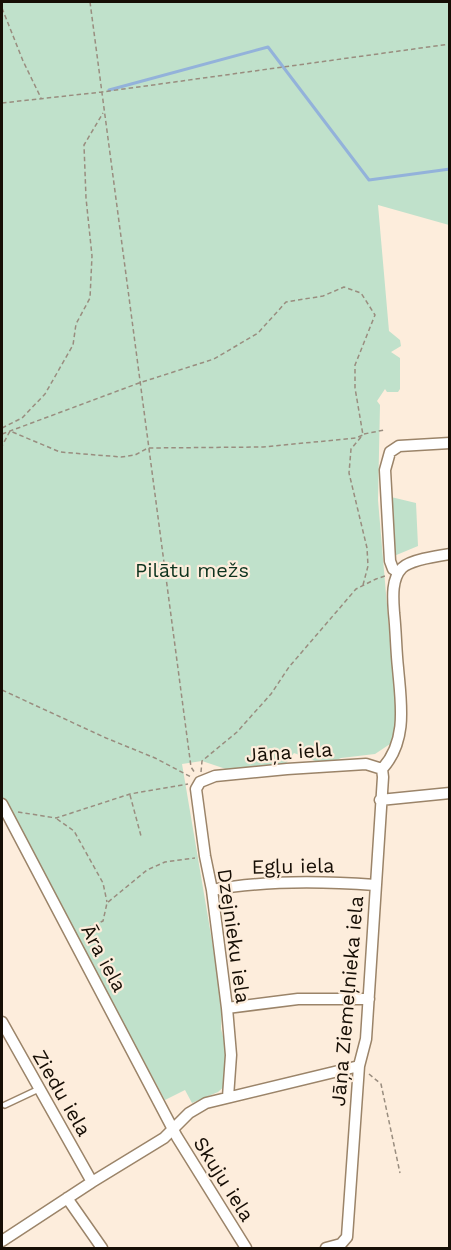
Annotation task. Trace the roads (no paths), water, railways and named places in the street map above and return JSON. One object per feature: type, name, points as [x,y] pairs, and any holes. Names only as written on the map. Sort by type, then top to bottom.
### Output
[{"type":"street","points":[[398,572],[393,569],[390,561],[386,461],[390,452],[399,446],[450,443]]},
{"type":"street","points":[[382,769],[391,759],[401,728],[401,693],[394,603],[394,585],[398,572],[404,566],[450,554]]},
{"type":"street","name":"Jāņa iela","points":[[200,782],[216,776],[287,769],[366,764],[382,769]]},
{"type":"street","name":"Jāņa Ziemeļnieka iela","points":[[326,1248],[341,1244],[347,1237],[359,1066],[366,1039],[369,999],[382,769]]},
{"type":"street","name":"Dzejnieku iela","points":[[200,782],[196,789],[212,890],[231,1055],[228,1096]]},
{"type":"street","points":[[381,801],[450,793]]},
{"type":"street","name":"Āra iela","points":[[3,808],[174,1128]]},
{"type":"street","name":"Egļu iela","points":[[212,890],[234,886],[295,883],[375,885]]},
{"type":"street","points":[[226,1008],[298,999],[369,999]]},
{"type":"street","name":"Ziedu iela","points":[[3,1029],[92,1182]]},
{"type":"street","points":[[2,1241],[164,1138],[189,1113],[206,1103],[359,1066]]},
{"type":"street","name":"Skuju iela","points":[[174,1128],[177,1137],[246,1248]]},
{"type":"street","points":[[68,1198],[102,1248]]},
{"type":"lane","points":[[5,1105],[39,1089]]},
{"type":"waterway","points":[[109,90],[268,47],[369,180],[450,169]]},
{"type":"park label","name":"Pilātu mežs","points":[[192,570]]}]
